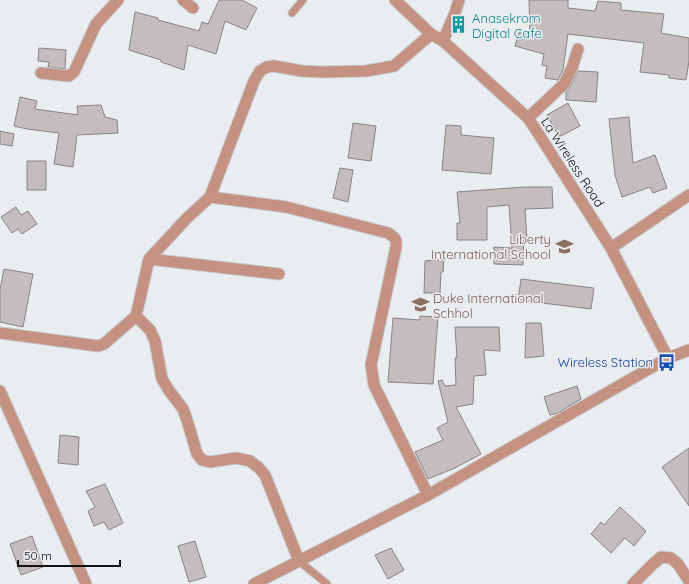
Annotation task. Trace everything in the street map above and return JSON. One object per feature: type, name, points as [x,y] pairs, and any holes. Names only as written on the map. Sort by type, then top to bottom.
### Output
[{"type":"street","points":[[41,73],[69,76],[74,72],[96,24],[118,0]]},
{"type":"street","points":[[184,0],[194,8]]},
{"type":"street","name":"La Wireless Road","points":[[395,0],[431,34],[443,41],[528,118],[611,248],[668,358]]},
{"type":"street","points":[[443,41],[456,13],[459,0]]},
{"type":"street","points":[[0,333],[98,346],[104,344],[136,316],[149,259],[187,218],[210,197],[254,80],[260,71],[267,67],[274,66],[302,71],[323,72],[366,71],[394,66],[431,34]]},
{"type":"street","points":[[528,118],[564,84],[572,68],[578,49]]},
{"type":"street","points":[[611,248],[689,195]]},
{"type":"street","points":[[210,197],[286,207],[388,232],[395,237],[397,242],[371,365],[374,385],[428,495]]},
{"type":"street","points":[[149,259],[279,274]]},
{"type":"street","points":[[136,316],[150,330],[155,341],[162,379],[183,409],[196,454],[202,460],[210,462],[236,458],[250,461],[258,467],[265,475],[299,561]]},
{"type":"street","points":[[254,584],[428,495],[668,358],[689,350]]},
{"type":"street","points":[[0,391],[86,584]]},
{"type":"street","points":[[633,584],[661,557],[671,558],[678,564],[689,581]]},
{"type":"lane","points":[[292,13],[303,0]]},
{"type":"lane","points":[[299,561],[327,584]]},
{"type":"building","points":[[219,0],[242,0],[257,8],[246,30],[225,21],[216,54],[188,45],[184,70],[161,62],[161,60],[129,50],[135,12],[199,31],[202,22],[208,24]]},
{"type":"building","points":[[529,0],[568,0],[568,8],[595,11],[598,1],[621,3],[621,10],[664,14],[661,33],[689,38],[689,61],[686,80],[669,78],[669,75],[640,72],[644,43],[568,34],[563,70],[558,80],[545,78],[547,66],[542,65],[544,54],[515,46],[520,30],[530,32]]},
{"type":"building","points":[[39,48],[66,50],[65,69],[48,67],[49,62],[38,61]]},
{"type":"building","points":[[578,71],[598,72],[596,102],[566,100],[566,92]]},
{"type":"building","points":[[20,97],[37,101],[35,109],[78,115],[77,106],[101,105],[105,117],[117,120],[118,133],[77,135],[73,167],[54,164],[59,133],[14,126]]},
{"type":"building","points":[[568,103],[580,126],[559,137],[547,115]]},
{"type":"building","points":[[629,117],[633,163],[655,155],[667,188],[653,193],[650,187],[622,197],[615,175],[609,119]]},
{"type":"building","points":[[353,123],[376,126],[371,161],[348,158]]},
{"type":"building","points":[[446,125],[461,126],[461,135],[494,138],[491,174],[442,170]]},
{"type":"building","points":[[0,131],[14,134],[12,146],[0,144]]},
{"type":"building","points":[[27,161],[46,161],[46,190],[27,190]]},
{"type":"building","points":[[340,168],[353,170],[348,202],[333,198]]},
{"type":"building","points":[[524,187],[552,187],[553,208],[525,209],[527,240],[524,240],[523,265],[494,264],[494,247],[512,248],[509,205],[487,207],[487,240],[457,240],[457,223],[460,223],[457,192]]},
{"type":"building","points":[[16,207],[21,215],[28,211],[37,224],[22,234],[18,229],[12,233],[1,217]]},
{"type":"building","points":[[444,259],[443,272],[441,272],[440,293],[424,293],[425,261]]},
{"type":"building","points":[[4,269],[33,274],[23,327],[0,322],[0,290]]},
{"type":"building","points":[[521,279],[594,288],[591,309],[518,300]]},
{"type":"building","points":[[420,316],[438,317],[433,384],[388,382],[393,318],[420,320]]},
{"type":"building","points":[[526,323],[541,323],[544,356],[525,358]]},
{"type":"building","points":[[455,327],[499,327],[500,351],[484,350],[486,375],[474,376],[473,404],[456,407],[481,454],[455,468],[428,479],[415,452],[443,440],[437,428],[448,422],[438,381],[442,380],[445,386],[456,385],[455,358],[457,358]]},
{"type":"building","points":[[577,386],[581,399],[558,413],[550,415],[544,397]]},
{"type":"building","points":[[60,435],[79,437],[78,465],[58,463]]},
{"type":"building","points":[[689,448],[689,506],[662,467]]},
{"type":"building","points":[[105,484],[123,523],[109,530],[104,522],[94,526],[88,511],[95,507],[86,491]]},
{"type":"building","points":[[620,507],[646,531],[634,546],[625,538],[611,553],[591,534],[601,522],[604,525]]},
{"type":"building","points":[[32,536],[43,567],[21,575],[10,544]]},
{"type":"building","points":[[195,541],[206,577],[189,582],[178,546]]},
{"type":"building","points":[[391,548],[404,570],[388,579],[375,555]]},
{"type":"place","name":"Anasekrom Digital Cafe","points":[[459,25]]},
{"type":"place","name":"Liberty International School","points":[[564,246]]},
{"type":"place","name":"Duke International Schhol","points":[[420,305]]},
{"type":"place","name":"Wireless Station","points":[[666,362]]}]
